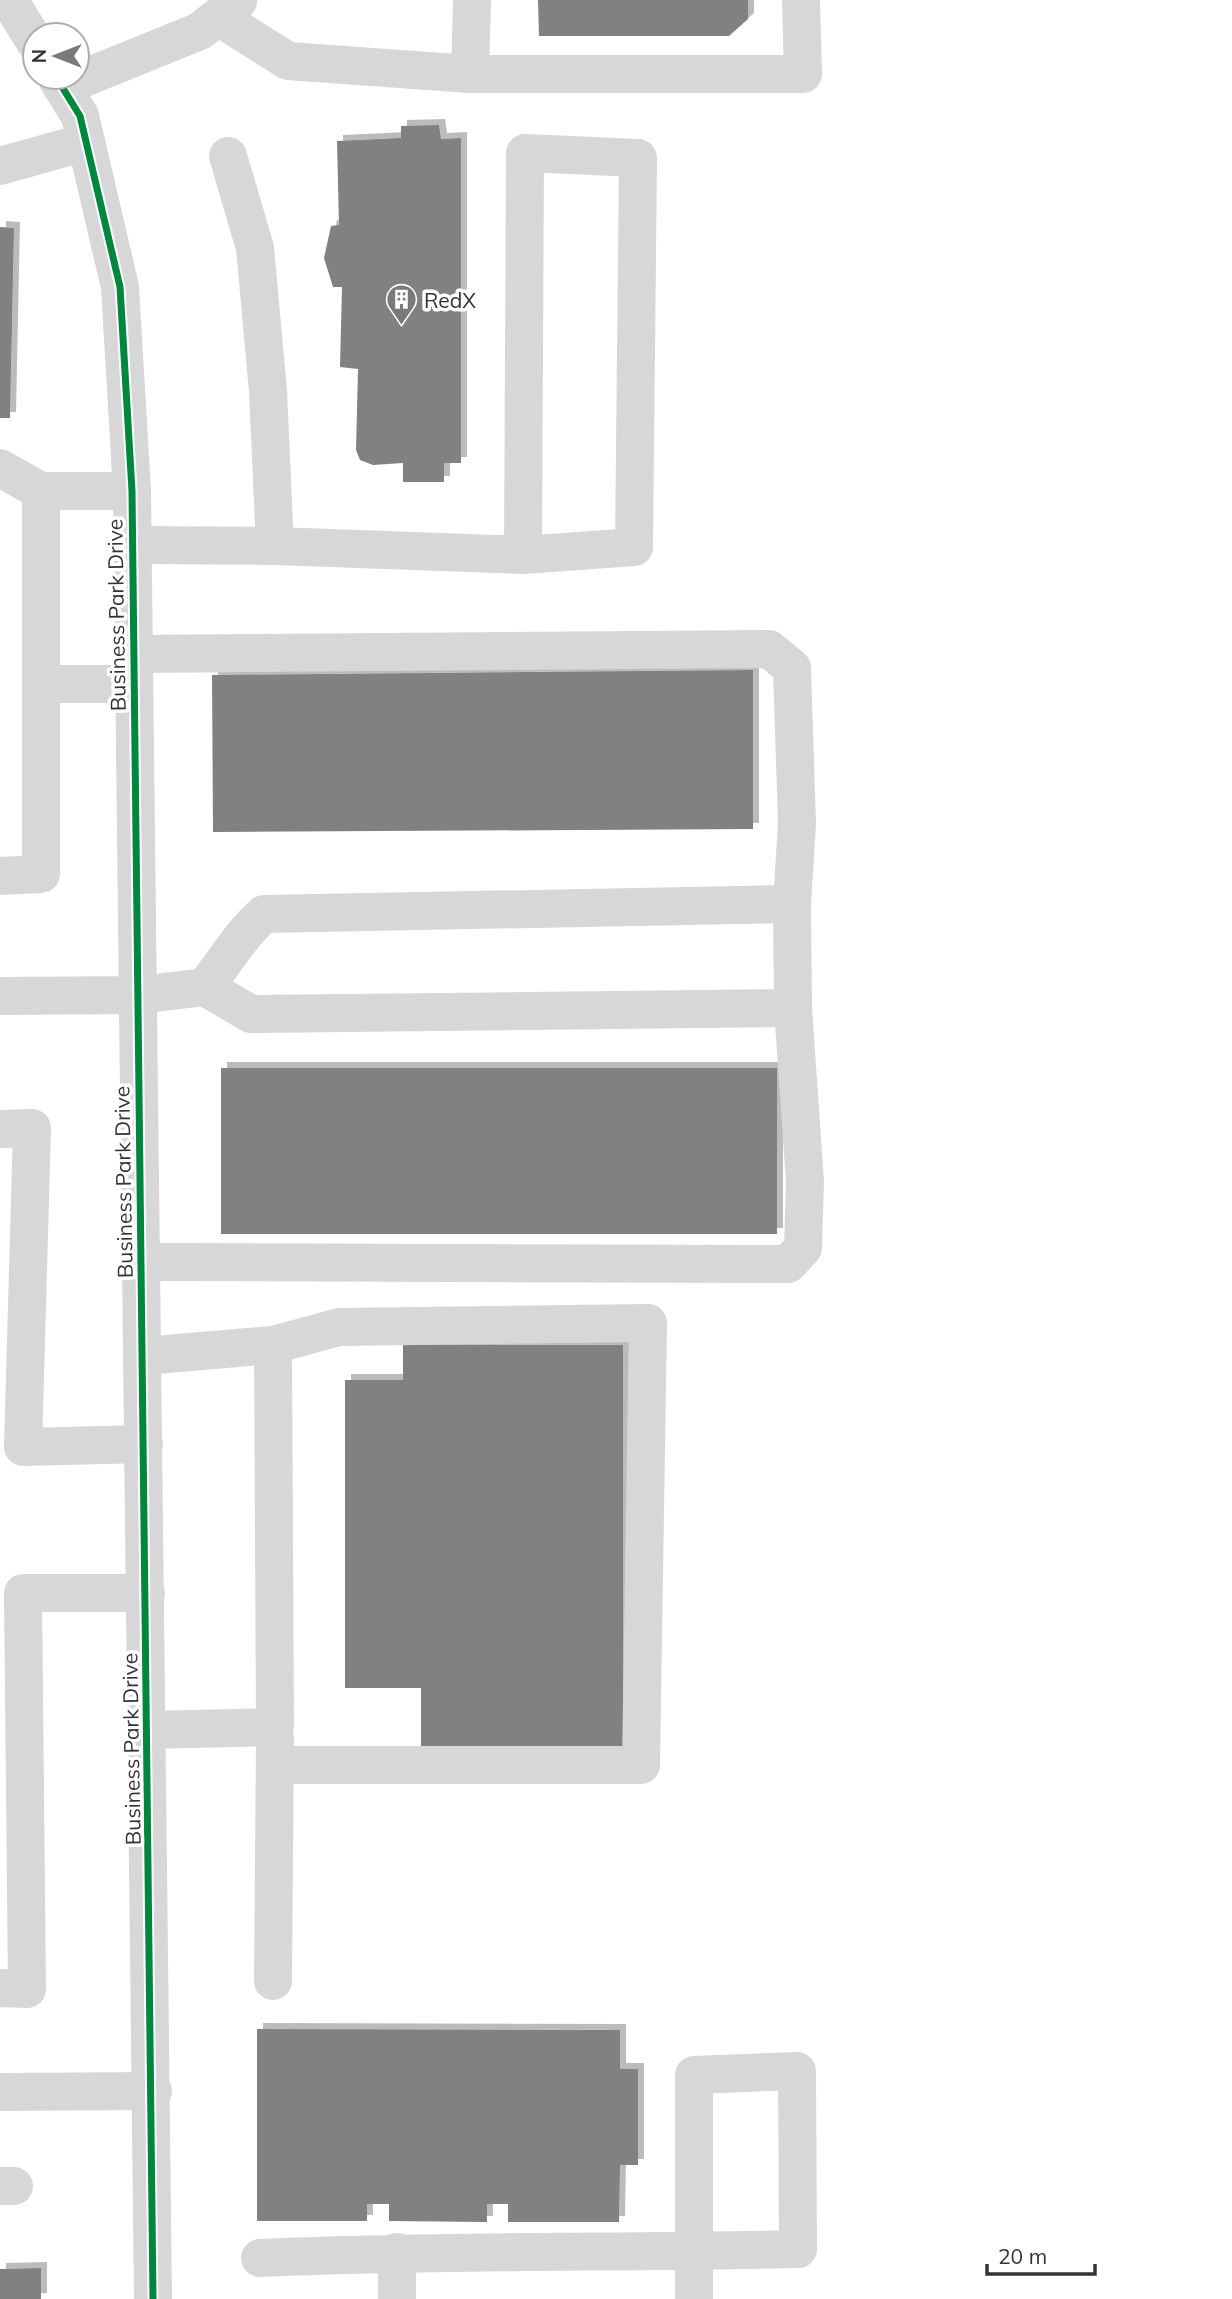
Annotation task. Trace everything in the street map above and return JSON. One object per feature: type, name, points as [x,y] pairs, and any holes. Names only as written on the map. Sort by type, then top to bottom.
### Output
[{"type":"street","points":[[9,0],[22,21]]},
{"type":"street","points":[[470,74],[472,0]]},
{"type":"street","points":[[91,70],[200,31],[229,9],[288,61],[470,74],[803,74],[801,0]]},
{"type":"street","name":"Business Park Drive","points":[[65,91],[80,116],[120,286],[132,491],[153,2091],[153,2299]]},
{"type":"street","points":[[5,161],[86,142]]},
{"type":"street","points":[[133,545],[275,546],[523,555],[634,547],[638,158],[525,153],[523,555]]},
{"type":"street","points":[[228,156],[255,248],[268,391],[275,546]]},
{"type":"street","points":[[0,468],[41,491],[132,491]]},
{"type":"street","points":[[0,876],[41,874],[41,491]]},
{"type":"street","points":[[41,684],[134,669],[769,649],[792,668],[797,823],[792,904],[793,1009],[805,1182],[803,1248],[788,1264],[142,1262]]},
{"type":"street","points":[[205,987],[232,953],[241,934],[264,914],[792,904]]},
{"type":"street","points":[[0,996],[138,995],[205,987],[251,1014],[793,1009]]},
{"type":"street","points":[[0,1129],[32,1128],[23,1447],[144,1444]]},
{"type":"street","points":[[143,1356],[273,1345],[339,1327],[648,1323],[641,1765],[275,1765]]},
{"type":"street","points":[[273,1345],[273,1981]]},
{"type":"street","points":[[0,1989],[27,1989],[11,1587],[146,1593]]},
{"type":"street","points":[[148,1730],[275,1727]]},
{"type":"street","points":[[260,2258],[397,2252],[694,2249],[798,2249],[797,2071],[694,2075],[694,2249],[694,2299]]},
{"type":"street","points":[[0,2092],[153,2091]]},
{"type":"street","points":[[397,2252],[397,2299]]},
{"type":"building","points":[[538,0],[748,0],[748,19],[729,36],[539,36]]},
{"type":"building","name":"RedX","points":[[439,125],[441,139],[461,138],[461,463],[444,463],[444,482],[403,482],[403,463],[373,465],[360,460],[356,450],[358,369],[340,367],[342,287],[333,287],[324,258],[331,226],[339,225],[337,141],[401,138],[401,126]]},
{"type":"building","points":[[0,227],[14,228],[10,418],[0,418]]},
{"type":"building","points":[[753,670],[753,829],[213,832],[212,675]]},
{"type":"building","points":[[221,1068],[777,1068],[777,1234],[221,1234]]},
{"type":"building","points":[[403,1345],[623,1345],[623,1747],[421,1747],[421,1688],[345,1688],[345,1380],[403,1380]]},
{"type":"building","points":[[257,2029],[620,2030],[620,2069],[638,2069],[638,2165],[620,2165],[619,2222],[508,2222],[508,2204],[487,2204],[487,2222],[389,2221],[389,2204],[367,2204],[367,2221],[257,2221]]},
{"type":"building","points":[[41,2268],[41,2299],[0,2299],[0,2269]]},
{"type":"cycle path","points":[[65,91],[80,116],[120,287],[132,491],[153,2299]]},
{"type":"place","name":"RedX","points":[[401,327]]}]
